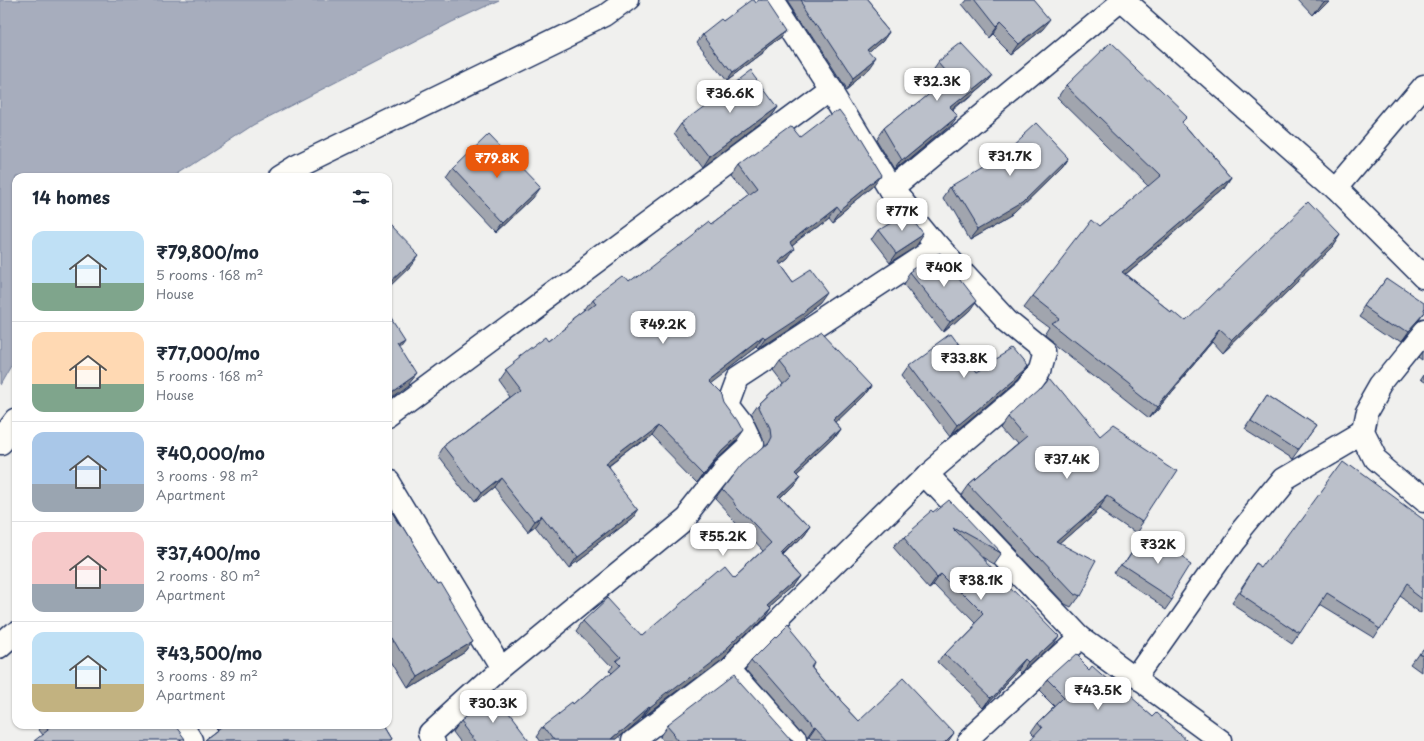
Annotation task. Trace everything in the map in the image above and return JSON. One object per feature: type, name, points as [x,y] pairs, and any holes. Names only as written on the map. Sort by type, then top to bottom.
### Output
[{"type":"street","points":[[286,173],[605,16],[627,0]]},
{"type":"street","points":[[633,741],[729,668],[926,474],[1026,389],[1040,370],[1045,352],[1007,321],[938,246],[892,190],[830,88],[773,0]]},
{"type":"street","points":[[892,190],[1122,0],[1336,189],[1424,277]]},
{"type":"street","points":[[1336,189],[1424,85]]},
{"type":"street","points":[[392,413],[830,88]]},
{"type":"street","points":[[435,741],[430,734],[501,669],[685,518],[724,469],[751,444],[741,423],[727,405],[737,378],[938,246]]},
{"type":"street","points":[[1424,333],[1382,385],[1366,413],[1362,434],[1375,459],[1424,500]]},
{"type":"street","points":[[0,443],[12,427]]},
{"type":"street","points":[[1136,679],[1234,540],[1284,479],[1362,434]]},
{"type":"street","points":[[926,474],[1080,637],[1215,739]]},
{"type":"street","points":[[392,489],[501,669]]},
{"type":"street","points":[[0,646],[12,636]]},
{"type":"street","points":[[967,741],[1080,637]]},
{"type":"street","points":[[729,668],[793,741]]},
{"type":"street","points":[[184,729],[192,741]]},
{"type":"water","points":[[0,0],[499,0],[452,22],[253,125],[180,173],[12,173],[12,364],[0,385]]},
{"type":"building","points":[[751,0],[755,3],[759,0],[769,0],[789,30],[732,73],[702,34],[721,19],[723,21]]},
{"type":"building","points":[[801,0],[866,0],[892,31],[868,51],[876,60],[853,79]]},
{"type":"building","points":[[973,0],[1035,0],[1051,19],[1019,44],[999,24],[995,28]]},
{"type":"building","points":[[961,42],[992,75],[951,108],[958,115],[902,161],[883,129],[950,74],[938,60]]},
{"type":"building","points":[[1110,43],[1187,117],[1183,121],[1232,178],[1122,272],[1171,311],[1172,309],[1185,320],[1308,202],[1340,235],[1231,342],[1220,332],[1157,406],[1053,324],[1061,319],[1032,296],[1091,220],[1099,227],[1159,176],[1066,86]]},
{"type":"building","points":[[750,71],[777,107],[709,157],[682,122]]},
{"type":"building","points":[[839,109],[882,177],[840,211],[836,206],[790,242],[794,248],[777,261],[792,282],[811,270],[829,294],[803,314],[765,339],[763,337],[707,380],[722,395],[724,402],[743,431],[721,451],[705,471],[659,424],[605,465],[639,508],[575,557],[543,516],[535,522],[500,478],[480,494],[444,448],[520,390],[504,369],[546,337],[549,341],[596,305],[593,300],[624,277],[629,283],[709,221],[712,224],[757,190],[739,166],[792,127],[801,138]]},
{"type":"building","points":[[1036,123],[1069,158],[1024,202],[978,229],[952,186],[997,159]]},
{"type":"building","points":[[489,134],[541,188],[504,223],[453,169]]},
{"type":"building","points":[[908,212],[925,234],[896,253],[878,230]]},
{"type":"building","points":[[392,227],[419,255],[392,280]]},
{"type":"building","points":[[940,254],[976,301],[951,323],[911,273]]},
{"type":"building","points":[[1387,278],[1424,303],[1424,314],[1407,333],[1367,306]]},
{"type":"building","points":[[392,319],[404,338],[397,342],[417,374],[392,392]]},
{"type":"building","points":[[821,333],[871,386],[834,421],[841,429],[795,472],[799,476],[778,496],[808,527],[783,552],[802,573],[767,604],[770,607],[728,648],[650,708],[649,707],[610,741],[555,741],[543,725],[573,702],[574,704],[618,665],[614,661],[619,657],[584,620],[608,598],[642,635],[724,567],[733,578],[772,542],[723,490],[740,467],[767,443],[770,437],[769,429],[758,406],[792,374],[780,359]]},
{"type":"building","points":[[950,336],[976,371],[1013,349],[1027,366],[957,427],[910,365]]},
{"type":"building","points":[[1050,377],[1100,438],[1113,427],[1177,469],[1143,521],[1108,497],[1056,542],[1096,563],[1078,596],[1072,593],[969,484],[1026,436],[1009,416],[1041,388]]},
{"type":"building","points":[[1267,393],[1317,426],[1300,449],[1251,418]]},
{"type":"building","points":[[1344,460],[1424,519],[1424,598],[1407,585],[1380,628],[1326,594],[1300,634],[1240,594],[1258,565],[1264,569]]},
{"type":"building","points":[[950,500],[1001,554],[952,527],[1059,636],[1029,664],[1026,661],[992,697],[946,653],[983,615],[941,573],[937,576],[903,536],[932,511],[934,513]]},
{"type":"building","points":[[392,513],[437,584],[440,583],[474,640],[414,676],[392,638]]},
{"type":"building","points":[[1145,532],[1192,563],[1171,597],[1123,566]]},
{"type":"building","points":[[786,626],[815,661],[812,665],[841,701],[859,720],[903,679],[952,731],[942,741],[825,741],[814,729],[812,730],[809,723],[753,659]]},
{"type":"building","points":[[1424,650],[1424,657],[1420,655]]},
{"type":"building","points":[[1076,654],[1091,669],[1094,665],[1153,717],[1157,713],[1188,741],[1029,741],[1041,728],[1037,723],[1063,698],[1046,681]]},
{"type":"building","points":[[734,675],[794,741],[680,741],[667,726]]},
{"type":"building","points":[[494,696],[527,740],[526,741],[479,741],[462,719]]},
{"type":"building","points":[[50,729],[174,729],[183,741],[35,741]]},
{"type":"building","points":[[222,729],[384,729],[391,740],[389,741],[206,741]]}]
